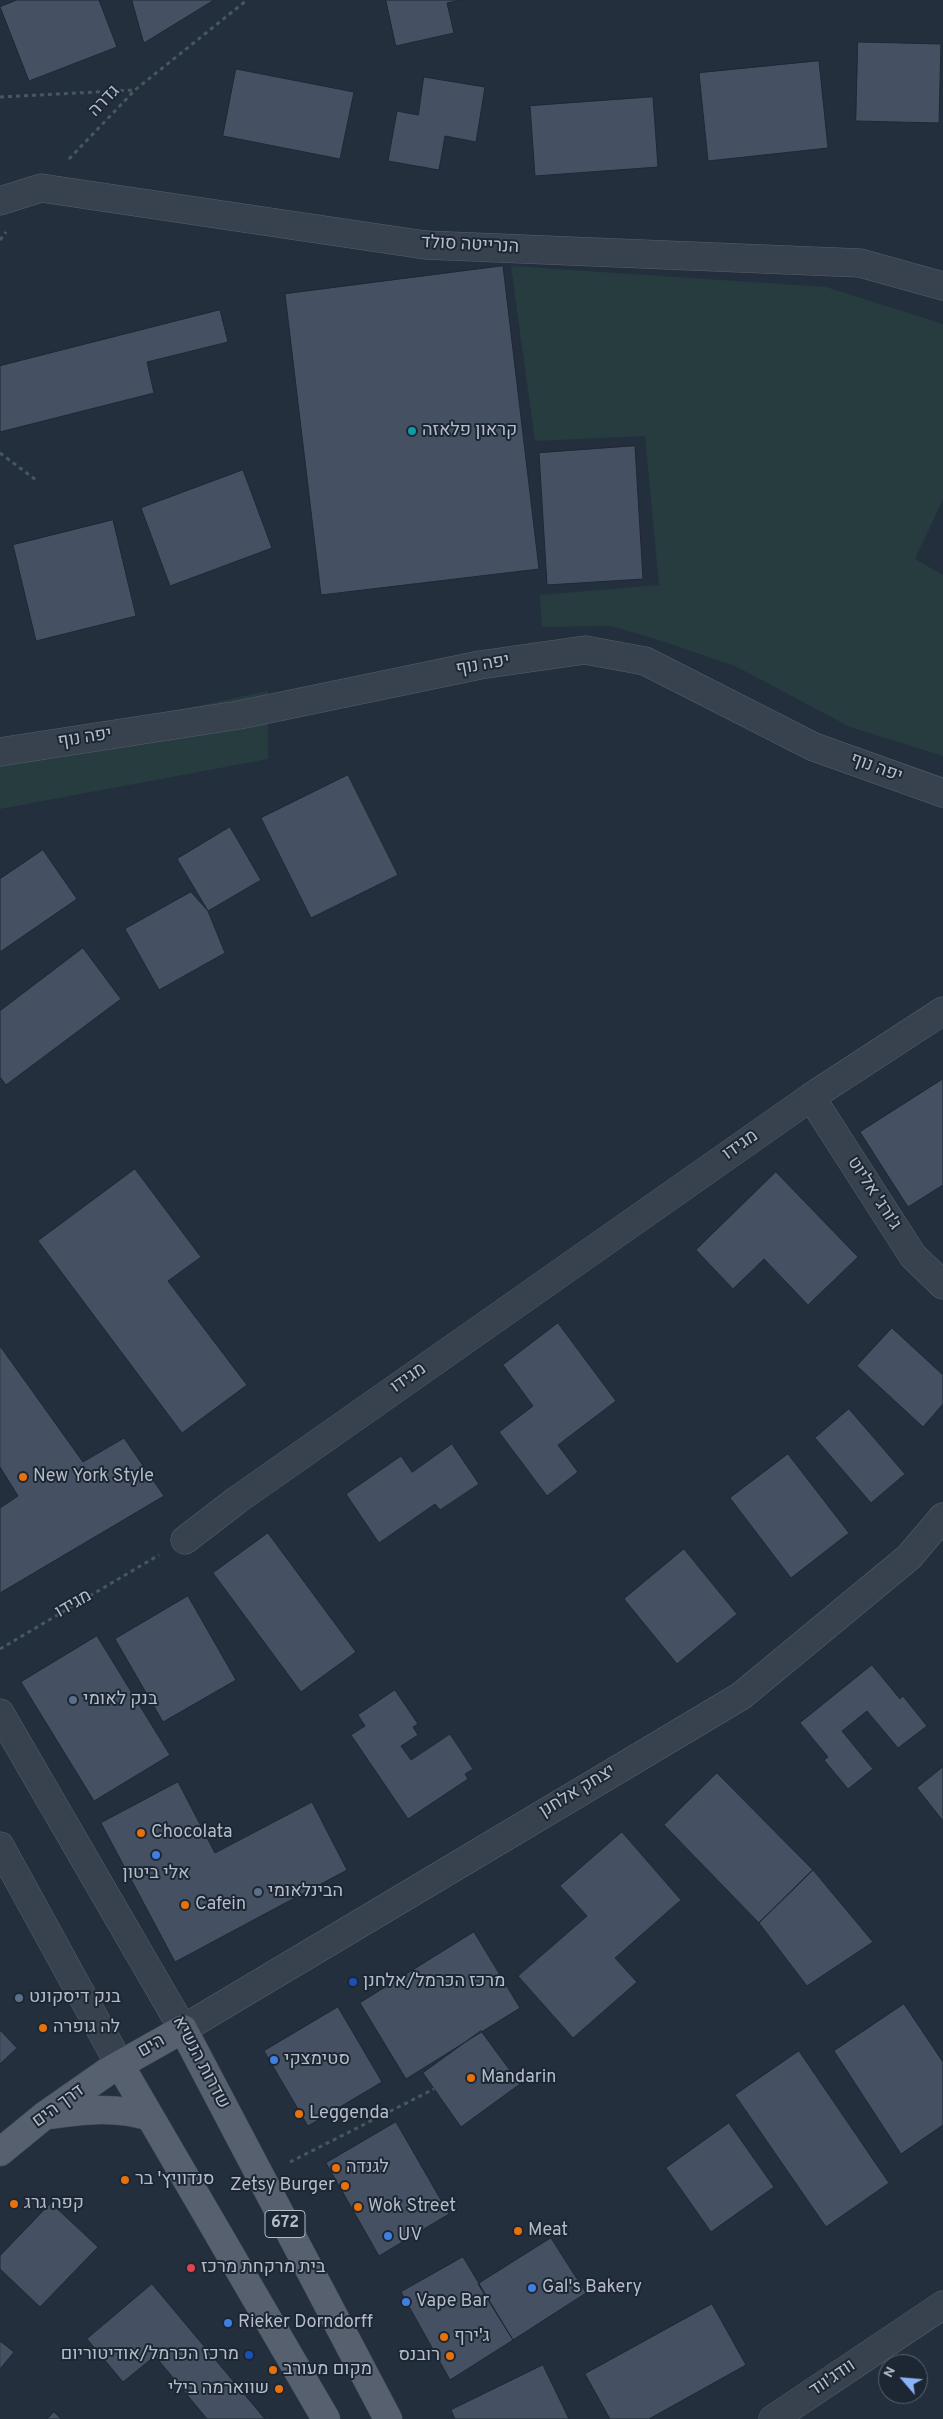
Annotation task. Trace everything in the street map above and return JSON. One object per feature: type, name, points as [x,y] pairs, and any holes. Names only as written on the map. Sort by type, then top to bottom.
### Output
[{"type":"main road","name":"הים","points":[[120,2065],[183,2029]]},
{"type":"main road","name":"שדרות הנשיא","points":[[183,2029],[388,2419]]},
{"type":"main road","name":"דרך הים","points":[[0,2152],[44,2116],[120,2065]]},
{"type":"main road","points":[[120,2065],[323,2417]]},
{"type":"main road","points":[[44,2116],[92,2109],[113,2109],[131,2111],[150,2117]]},
{"type":"street","name":"הנרייטה סולד","points":[[0,201],[41,188],[425,245],[860,263],[943,286]]},
{"type":"street","name":"יפה נוף","points":[[0,752],[239,715],[480,665],[585,650],[645,661],[814,747],[943,793]]},
{"type":"street","name":"מגידו","points":[[185,1540],[236,1500],[811,1097],[943,1012]]},
{"type":"street","name":"ג'ורג' אליוט","points":[[811,1097],[913,1256],[943,1285]]},
{"type":"street","name":"יצחק אלחנן","points":[[183,2029],[740,1696],[909,1556],[943,1517]]},
{"type":"street","name":"שדרות הנשיא","points":[[0,1713],[183,2029]]},
{"type":"street","points":[[0,1846],[120,2065]]},
{"type":"street","name":"וודג'ווד","points":[[773,2419],[943,2305]]},
{"type":"path","name":"גדרה","points":[[0,240],[41,188],[136,90],[247,0]]},
{"type":"path","points":[[0,96],[136,90]]},
{"type":"path","points":[[0,454],[36,480]]},
{"type":"path","name":"מגידו","points":[[0,1648],[185,1540]]},
{"type":"path","points":[[260,2177],[434,2089]]},
{"type":"green space","points":[[511,266],[826,287],[943,324],[943,499],[915,559],[943,575],[943,756],[850,727],[737,667],[662,641],[611,626],[542,627],[540,595],[659,585],[645,436],[535,441]]},
{"type":"green space","points":[[268,691],[268,759],[0,809],[0,748]]},
{"type":"building","points":[[17,0],[99,0],[117,47],[29,81],[0,7]]},
{"type":"building","points":[[132,0],[214,0],[144,43]]},
{"type":"building","points":[[386,0],[461,0],[447,3],[454,33],[396,46]]},
{"type":"building","points":[[858,42],[941,44],[939,123],[856,121]]},
{"type":"building","points":[[819,61],[828,148],[708,161],[699,73]]},
{"type":"building","points":[[236,69],[354,92],[340,159],[223,136]]},
{"type":"building","points":[[424,77],[485,87],[476,142],[445,136],[439,170],[388,161],[397,111],[418,115]]},
{"type":"building","points":[[653,97],[658,167],[535,176],[530,106]]},
{"type":"building","name":"קראון פלאזה","points":[[503,266],[539,569],[321,595],[285,294]]},
{"type":"building","points":[[220,310],[228,342],[147,362],[154,393],[0,432],[0,366]]},
{"type":"building","points":[[635,446],[643,579],[547,585],[539,453]]},
{"type":"building","points":[[243,470],[272,548],[170,586],[141,508]]},
{"type":"building","points":[[113,520],[136,616],[36,641],[13,545]]},
{"type":"building","points":[[348,775],[398,875],[311,918],[261,818]]},
{"type":"building","points":[[230,827],[261,880],[208,911],[177,859]]},
{"type":"building","points":[[43,850],[77,899],[0,952],[0,879]]},
{"type":"building","points":[[191,892],[208,911],[225,953],[159,990],[125,929]]},
{"type":"building","points":[[83,948],[121,999],[6,1085],[0,1077],[0,1011]]},
{"type":"building","points":[[943,1079],[943,1185],[908,1207],[860,1132]]},
{"type":"building","points":[[135,1169],[201,1257],[168,1281],[247,1385],[182,1433],[38,1241]]},
{"type":"building","points":[[776,1172],[858,1257],[808,1305],[764,1259],[733,1289],[696,1250]]},
{"type":"building","points":[[558,1323],[616,1401],[558,1445],[578,1472],[547,1496],[499,1432],[533,1406],[503,1365]]},
{"type":"building","points":[[892,1328],[943,1375],[943,1404],[923,1427],[857,1366]]},
{"type":"building","points":[[0,1346],[83,1462],[124,1438],[164,1496],[0,1593],[0,1508],[18,1496],[0,1467]]},
{"type":"building","points":[[849,1409],[905,1474],[871,1503],[815,1438]]},
{"type":"building","points":[[452,1444],[479,1484],[440,1510],[435,1504],[379,1543],[346,1494],[401,1456],[412,1472]]},
{"type":"building","points":[[788,1454],[849,1533],[791,1578],[730,1498]]},
{"type":"building","points":[[268,1533],[356,1652],[301,1692],[213,1573]]},
{"type":"building","points":[[684,1549],[737,1614],[677,1664],[624,1599]]},
{"type":"building","points":[[188,1596],[236,1680],[163,1722],[115,1639]]},
{"type":"building","points":[[97,1636],[170,1755],[94,1801],[21,1682]]},
{"type":"building","points":[[872,1665],[900,1699],[903,1696],[927,1726],[898,1748],[867,1711],[842,1731],[873,1769],[848,1789],[824,1760],[828,1757],[800,1723]]},
{"type":"building","points":[[395,1690],[418,1724],[413,1727],[418,1735],[401,1746],[411,1760],[450,1734],[473,1769],[465,1774],[468,1779],[408,1819],[351,1735],[365,1726],[358,1715]]},
{"type":"building","points":[[943,1767],[943,1821],[917,1788]]},
{"type":"building","points":[[717,1773],[813,1870],[759,1923],[664,1825]]},
{"type":"building","points":[[178,1782],[215,1853],[312,1802],[347,1870],[175,1962],[101,1823]]},
{"type":"building","points":[[622,1832],[681,1900],[615,1958],[637,1982],[573,2038],[518,1976],[587,1916],[560,1886]]},
{"type":"building","points":[[813,1870],[873,1942],[807,1986],[759,1923]]},
{"type":"building","points":[[474,1932],[520,2008],[406,2079],[360,2003]]},
{"type":"building","points":[[904,2004],[943,2062],[943,2125],[901,2154],[834,2051]]},
{"type":"building","points":[[338,2007],[382,2082],[308,2126],[264,2051]]},
{"type":"building","points":[[0,2030],[17,2048],[0,2064]]},
{"type":"building","name":"Mandarin","points":[[481,2031],[520,2084],[461,2127],[423,2073]]},
{"type":"building","points":[[799,2051],[889,2183],[826,2227],[735,2095]]},
{"type":"building","points":[[396,2122],[449,2214],[379,2256],[326,2163]]},
{"type":"building","points":[[729,2123],[774,2187],[711,2232],[666,2168]]},
{"type":"building","points":[[51,2203],[98,2247],[40,2307],[0,2269],[0,2256]]},
{"type":"building","name":"Gal's Bakery","points":[[551,2238],[586,2293],[513,2340],[478,2284]]},
{"type":"building","points":[[463,2257],[513,2340],[450,2380],[401,2292]]},
{"type":"building","points":[[152,2284],[265,2419],[207,2419],[155,2356],[123,2382],[87,2339]]},
{"type":"building","points":[[712,2304],[746,2365],[649,2419],[610,2419],[585,2374]]},
{"type":"building","points":[[0,2341],[14,2352],[0,2369]]},
{"type":"building","points":[[543,2365],[569,2419],[455,2419],[451,2410]]},
{"type":"building","points":[[54,2412],[61,2419],[47,2419]]},
{"type":"place","name":"קראון פלאזה","points":[[412,431]]},
{"type":"place","name":"New York Style","points":[[23,1477]]},
{"type":"place","name":"בנק לאומי","points":[[73,1700]]},
{"type":"place","name":"Chocolata","points":[[141,1833]]},
{"type":"place","name":"אלי ביטון","points":[[156,1855]]},
{"type":"place","name":"הבינלאומי","points":[[258,1892]]},
{"type":"place","name":"Cafein","points":[[185,1905]]},
{"type":"place","name":"מרכז הכרמל/אלחנן","points":[[353,1982]]},
{"type":"place","name":"בנק דיסקונט","points":[[19,1998]]},
{"type":"place","name":"לה גופרה","points":[[43,2028]]},
{"type":"place","name":"סטימצקי","points":[[274,2060]]},
{"type":"place","name":"Mandarin","points":[[471,2078]]},
{"type":"place","name":"Leggenda","points":[[299,2114]]},
{"type":"place","name":"לגנדה","points":[[336,2168]]},
{"type":"place","name":"סנדוויץ' בר","points":[[125,2180]]},
{"type":"place","name":"Zetsy Burger","points":[[345,2186]]},
{"type":"place","name":"קפה גרג","points":[[14,2204]]},
{"type":"place","name":"Wok Street","points":[[358,2207]]},
{"type":"place","name":"Meat","points":[[518,2231]]},
{"type":"place","name":"UV","points":[[388,2236]]},
{"type":"place","name":"בית מרקחת מרכז","points":[[191,2268]]},
{"type":"place","name":"Gal's Bakery","points":[[532,2288]]},
{"type":"place","name":"Vape Bar","points":[[406,2302]]},
{"type":"place","name":"Rieker Dorndorff","points":[[228,2323]]},
{"type":"place","name":"ג'ירף","points":[[444,2337]]},
{"type":"place","name":"מרכז הכרמל/אודיטוריום","points":[[249,2355]]},
{"type":"place","name":"רובנס","points":[[450,2356]]},
{"type":"place","name":"מקום מעורב","points":[[273,2370]]},
{"type":"place","name":"שווארמה בילי","points":[[279,2389]]}]
